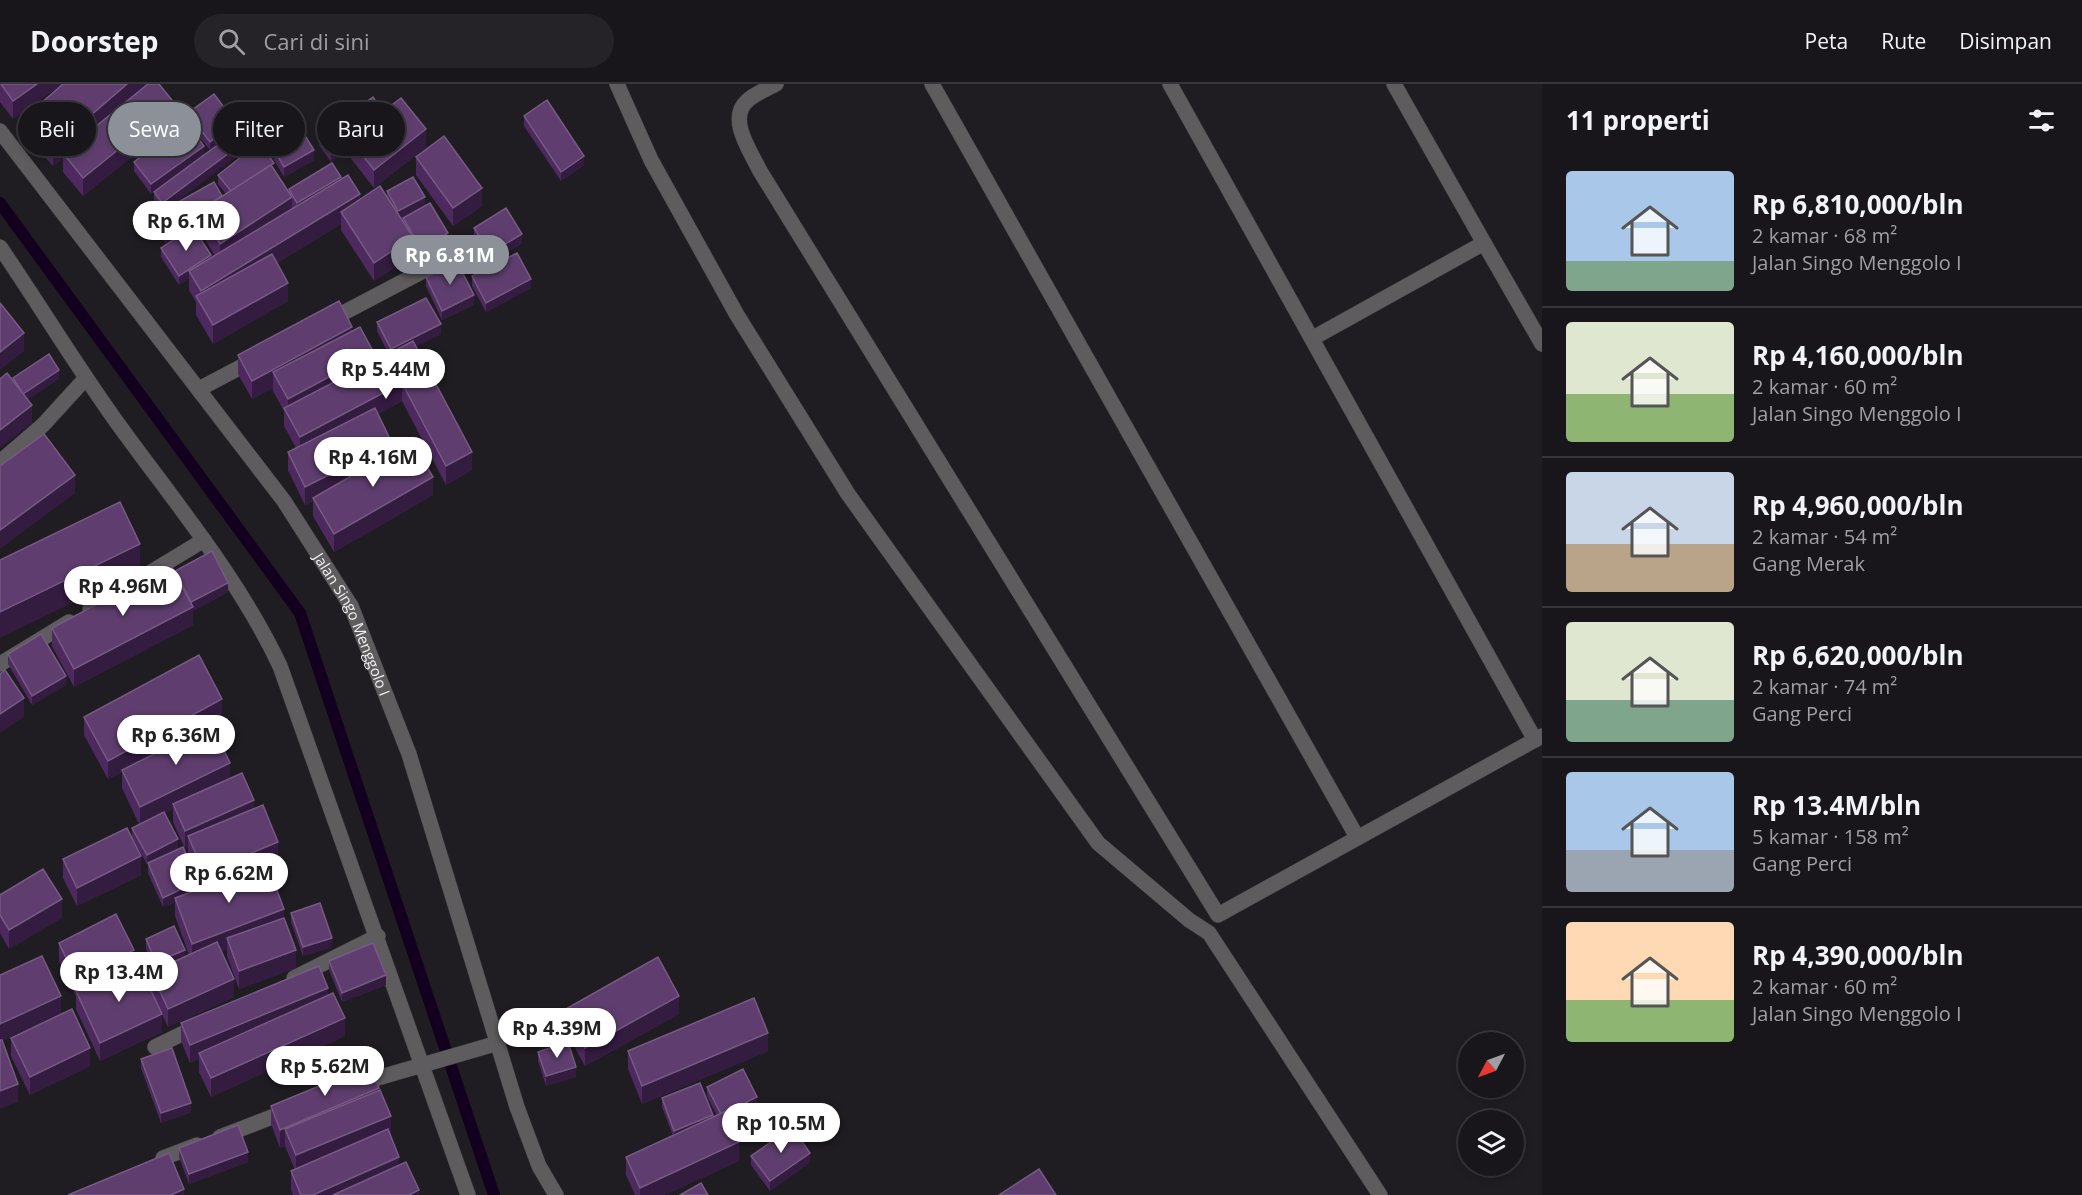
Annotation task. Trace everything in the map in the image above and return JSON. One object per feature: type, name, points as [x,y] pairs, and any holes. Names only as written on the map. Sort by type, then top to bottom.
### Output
[{"type":"street","points":[[617,84],[651,160],[737,315],[848,494],[1098,843],[1189,920],[1209,933],[1380,1195]]},
{"type":"street","points":[[776,84],[747,100],[740,110],[739,126],[760,171],[1218,915],[1538,738],[1170,84]]},
{"type":"street","points":[[932,84],[1357,837]]},
{"type":"street","points":[[1394,84],[1542,345]]},
{"type":"street","name":"Jalan Singo Menggolo I","points":[[0,131],[284,501],[351,606],[409,754],[491,1045],[539,1166],[556,1195]]},
{"type":"street","points":[[1313,338],[1484,243]]},
{"type":"street","points":[[0,247],[85,379],[204,540],[261,625],[280,666],[378,936],[429,1062],[468,1195]]},
{"type":"street","points":[[314,328],[461,251]]},
{"type":"street","points":[[199,388],[273,350]]},
{"type":"street","points":[[0,462],[44,425],[85,379]]},
{"type":"street","points":[[0,664],[204,540]]},
{"type":"street","points":[[282,984],[378,936]]},
{"type":"street","points":[[155,1047],[208,1021]]},
{"type":"street","points":[[342,1090],[491,1045]]},
{"type":"street","points":[[163,1158],[308,1103]]},
{"type":"building","points":[[1,84],[37,84],[13,101]]},
{"type":"building","points":[[63,84],[127,84],[96,111],[96,102],[42,102]]},
{"type":"building","points":[[148,84],[159,84],[173,102],[126,102]]},
{"type":"building","points":[[214,94],[220,102],[213,102],[213,140],[210,142],[201,130],[201,104]]},
{"type":"building","points":[[373,97],[376,102],[366,102]]},
{"type":"building","points":[[547,100],[584,156],[561,172],[524,116]]},
{"type":"building","points":[[405,103],[426,129],[405,146]]},
{"type":"building","points":[[108,116],[108,156],[110,156],[83,178],[65,156],[96,156],[96,126]]},
{"type":"building","points":[[305,136],[314,150],[305,155]]},
{"type":"building","points":[[444,136],[482,188],[453,208],[416,157]]},
{"type":"building","points":[[213,148],[213,156],[225,156],[162,203],[154,192]]},
{"type":"building","points":[[142,156],[190,156],[151,184],[134,162]]},
{"type":"building","points":[[242,156],[269,156],[274,163],[231,191],[218,175]]},
{"type":"building","points":[[278,156],[303,156],[284,167]]},
{"type":"building","points":[[363,156],[392,156],[374,170]]},
{"type":"building","points":[[332,163],[341,177],[297,203],[289,189]]},
{"type":"building","points":[[271,165],[292,197],[220,244],[199,211]]},
{"type":"building","points":[[348,175],[360,194],[201,291],[189,271]]},
{"type":"building","points":[[413,177],[425,197],[398,211],[387,191]]},
{"type":"building","points":[[214,182],[222,196],[199,211],[199,216],[166,234],[155,215]]},
{"type":"building","points":[[380,186],[413,237],[374,263],[341,212]]},
{"type":"building","points":[[430,203],[448,233],[421,249],[403,218]]},
{"type":"building","points":[[506,208],[522,234],[490,253],[474,228]]},
{"type":"building","points":[[193,227],[211,255],[179,276],[161,248]]},
{"type":"building","points":[[517,253],[531,279],[486,303],[472,276]]},
{"type":"building","points":[[272,254],[288,283],[213,325],[196,296]]},
{"type":"building","points":[[457,262],[474,295],[442,311],[426,277]]},
{"type":"building","points":[[426,298],[441,324],[391,349],[377,322]]},
{"type":"building","points":[[339,301],[352,327],[252,381],[238,355]]},
{"type":"building","points":[[0,303],[24,333],[0,352]]},
{"type":"building","points":[[360,327],[374,353],[288,399],[273,372]]},
{"type":"building","points":[[413,341],[472,452],[446,466],[402,383],[300,437],[284,408]]},
{"type":"building","points":[[49,354],[59,370],[23,394],[13,378]]},
{"type":"building","points":[[7,373],[32,405],[0,430],[0,379]]},
{"type":"building","points":[[375,408],[392,443],[305,487],[288,452]]},
{"type":"building","points":[[44,434],[75,475],[0,530],[0,466]]},
{"type":"building","points":[[412,441],[433,477],[334,534],[313,498]]},
{"type":"building","points":[[120,502],[140,544],[0,612],[0,560]]},
{"type":"building","points":[[212,551],[228,583],[191,602],[175,571]]},
{"type":"building","points":[[171,565],[193,607],[74,669],[52,628]]},
{"type":"building","points":[[41,634],[66,676],[32,696],[8,654]]},
{"type":"building","points":[[199,655],[222,699],[108,761],[84,717]]},
{"type":"building","points":[[5,670],[24,698],[0,714],[0,674]]},
{"type":"building","points":[[212,725],[230,763],[140,807],[122,770]]},
{"type":"building","points":[[242,773],[254,800],[185,831],[173,804]]},
{"type":"building","points":[[263,805],[278,842],[204,873],[188,836]]},
{"type":"building","points":[[164,812],[178,839],[147,855],[132,828]]},
{"type":"building","points":[[127,828],[141,856],[77,888],[63,859]]},
{"type":"building","points":[[183,847],[198,881],[163,898],[148,863]]},
{"type":"building","points":[[267,864],[284,909],[192,944],[175,898]]},
{"type":"building","points":[[43,869],[62,899],[9,930],[0,915],[0,895]]},
{"type":"building","points":[[320,903],[332,938],[303,947],[291,913]]},
{"type":"building","points":[[116,914],[134,950],[76,979],[59,943]]},
{"type":"building","points":[[284,918],[296,950],[239,971],[227,938]]},
{"type":"building","points":[[174,926],[185,950],[156,962],[146,939]]},
{"type":"building","points":[[217,942],[234,979],[168,1009],[151,972]]},
{"type":"building","points":[[373,943],[386,975],[342,993],[329,961]]},
{"type":"building","points":[[42,956],[61,996],[0,1024],[0,975]]},
{"type":"building","points":[[658,957],[679,996],[585,1048],[564,1010]]},
{"type":"building","points":[[138,963],[162,1014],[100,1043],[76,991]]},
{"type":"building","points":[[319,966],[328,988],[190,1045],[181,1023]]},
{"type":"building","points":[[333,993],[345,1018],[211,1078],[199,1053]]},
{"type":"building","points":[[754,998],[768,1033],[642,1086],[628,1051]]},
{"type":"building","points":[[72,1009],[90,1048],[30,1077],[11,1038]]},
{"type":"building","points":[[0,1040],[2,1040],[18,1084],[0,1091]]},
{"type":"building","points":[[568,1042],[576,1067],[546,1076],[538,1052]]},
{"type":"building","points":[[172,1048],[191,1103],[161,1113],[141,1059]]},
{"type":"building","points":[[370,1065],[379,1088],[280,1130],[271,1106]]},
{"type":"building","points":[[743,1069],[757,1097],[721,1114],[707,1087]]},
{"type":"building","points":[[700,1083],[713,1115],[674,1131],[662,1098]]},
{"type":"building","points":[[380,1090],[391,1116],[296,1155],[285,1129]]},
{"type":"building","points":[[724,1112],[739,1142],[640,1188],[626,1157]]},
{"type":"building","points":[[238,1125],[248,1152],[189,1174],[179,1148]]},
{"type":"building","points":[[792,1127],[810,1153],[770,1181],[751,1156]]},
{"type":"building","points":[[388,1129],[399,1157],[313,1195],[301,1195],[291,1171]]},
{"type":"building","points":[[169,1153],[184,1189],[171,1195],[68,1195]]},
{"type":"building","points":[[406,1162],[419,1190],[409,1195],[333,1195]]},
{"type":"building","points":[[1039,1169],[1056,1195],[999,1195]]},
{"type":"building","points":[[701,1183],[708,1195],[680,1195]]},
{"type":"waterway","points":[[0,203],[300,613],[494,1195]]}]
